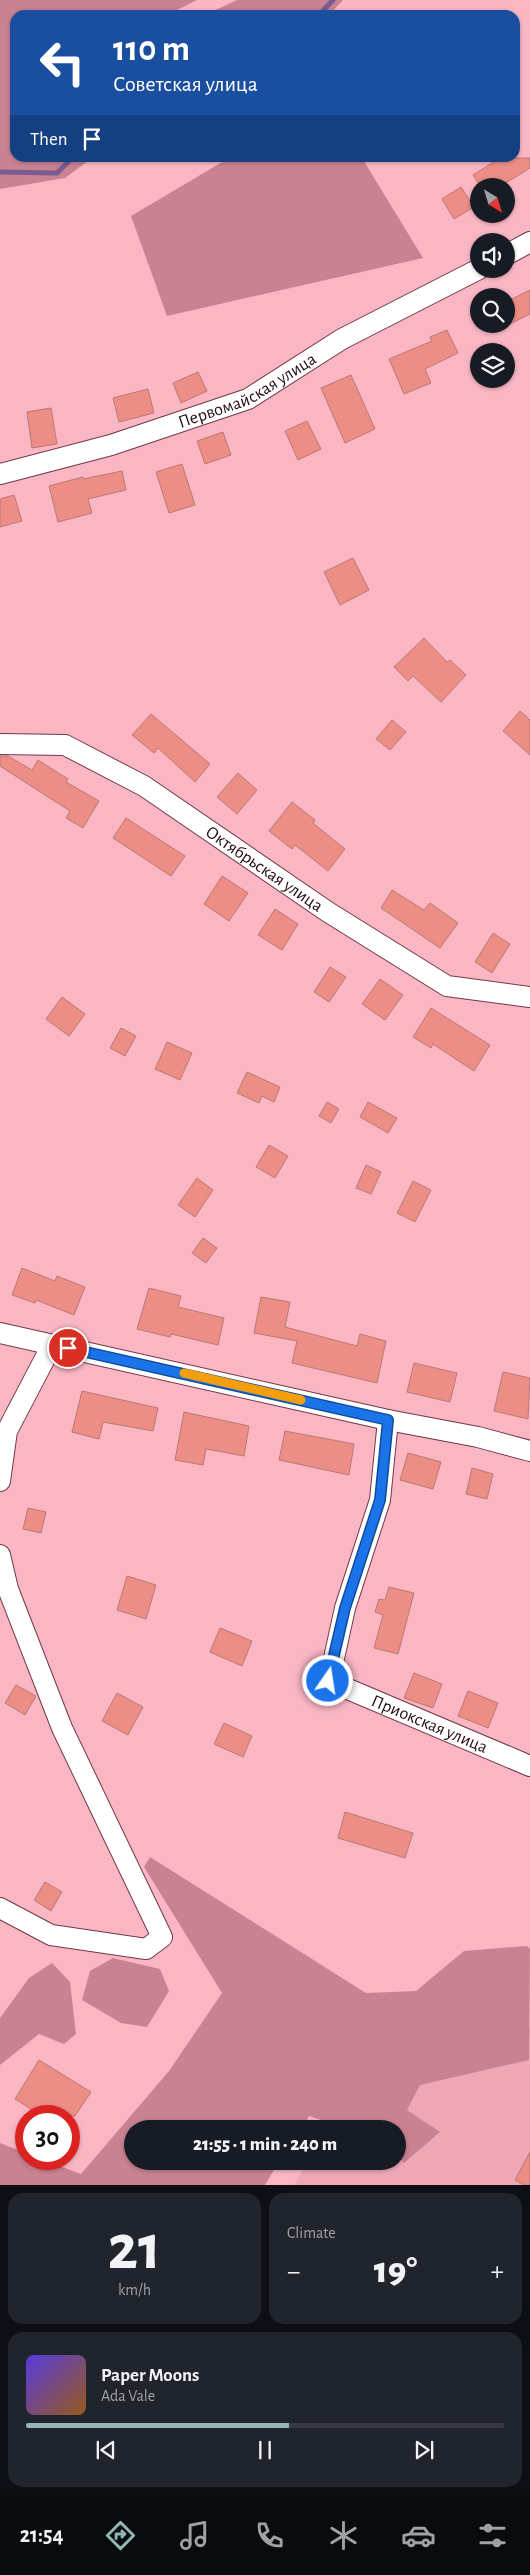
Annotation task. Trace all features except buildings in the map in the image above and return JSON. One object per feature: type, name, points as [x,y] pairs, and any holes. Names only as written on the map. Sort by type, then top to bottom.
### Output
[{"type":"street","points":[[515,250],[530,242]]},
{"type":"street","name":"Первомайская улица","points":[[0,474],[111,445],[248,399],[342,338],[470,274]]},
{"type":"street","name":"Октябрьская улица","points":[[0,744],[64,745],[144,786],[328,912],[448,986],[530,998]]},
{"type":"street","points":[[0,1333],[388,1420],[478,1437],[530,1451]]},
{"type":"street","points":[[0,1481],[7,1431],[52,1346]]},
{"type":"street","name":"Приокская улица","points":[[388,1420],[380,1500],[345,1608],[328,1681],[530,1766]]},
{"type":"street","points":[[0,1555],[8,1589],[62,1728],[162,1937],[146,1950],[51,1935],[0,1908]]},
{"type":"shaded area","points":[[0,0],[197,0],[177,10],[10,10],[10,162],[87,162],[65,178],[0,189]]},
{"type":"shaded area","points":[[237,0],[343,0],[334,10],[216,10]]},
{"type":"shaded area","points":[[222,162],[364,162],[423,258],[167,316],[131,216]]},
{"type":"shaded area","points":[[150,1857],[366,1993],[416,1991],[464,1951],[527,1946],[530,1949],[529,2060],[420,2085],[407,2110],[440,2132],[406,2161],[406,2120],[321,2120],[309,2116],[307,2120],[127,2120],[169,2071],[222,1993],[144,1867]]},
{"type":"shaded area","points":[[113,1958],[160,1969],[169,1991],[147,2027],[121,2023],[82,2000],[90,1971]]},
{"type":"shaded area","points":[[52,1963],[70,1982],[76,2034],[64,2044],[39,2034],[0,2065],[0,2018],[29,1978]]},
{"type":"shaded area","points":[[391,2028],[530,2028],[530,2185],[294,2185],[303,2170],[406,2170],[406,2120],[334,2120]]},
{"type":"shaded area","points":[[124,2124],[124,2170],[274,2170],[265,2185],[0,2185],[0,2143],[15,2149],[15,2170],[70,2170],[81,2174]]},
{"type":"waterway","points":[[324,10],[333,0]]},
{"type":"waterway","points":[[0,172],[57,173],[68,162]]},
{"type":"slow traffic","points":[[184,1373],[301,1400]]},
{"type":"route","points":[[68,1348],[388,1420],[380,1500],[345,1608],[328,1681]]}]
